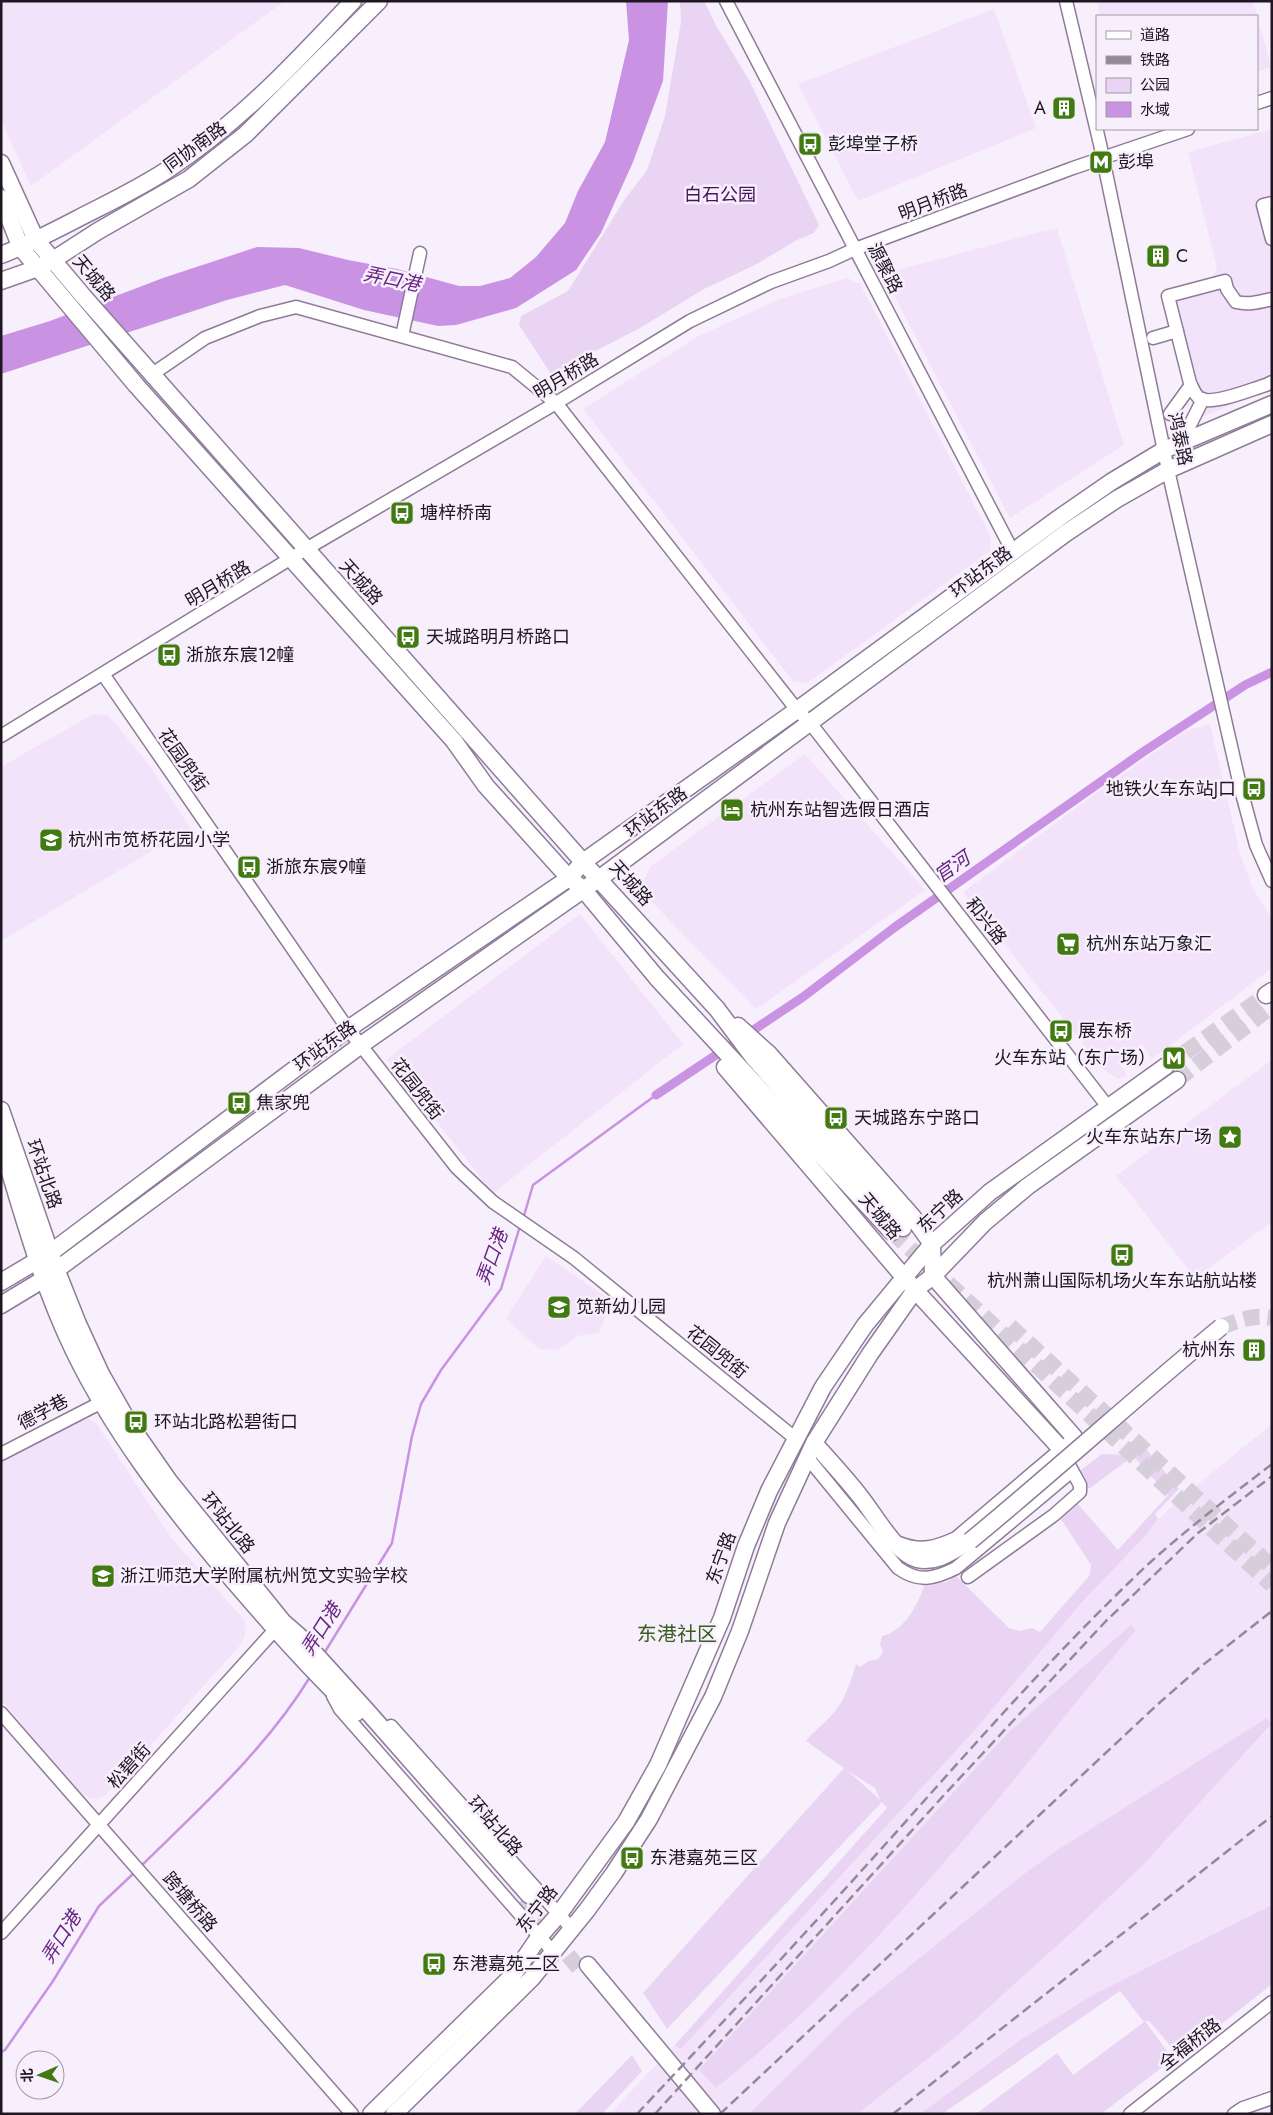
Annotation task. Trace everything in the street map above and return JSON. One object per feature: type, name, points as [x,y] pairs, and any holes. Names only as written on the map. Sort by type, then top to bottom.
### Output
[{"type":"main road","name":"同协南路","points":[[1,281],[38,268],[53,260],[98,231],[189,179],[246,134],[379,1]]},
{"type":"main road","name":"同协南路","points":[[1,255],[28,244],[132,191],[168,169],[209,140],[289,70],[350,3]]},
{"type":"main road","name":"天城路","points":[[1,163],[38,268],[108,352],[291,560],[454,741],[486,786],[569,878],[584,889],[915,1290],[1062,1450]]},
{"type":"main road","name":"天城路","points":[[1,198],[28,244],[53,260],[152,375],[583,862],[600,878],[717,1009],[728,1024],[756,1050],[912,1216],[932,1244]]},
{"type":"main road","name":"环站东路","points":[[1,1282],[50,1253],[348,1029],[569,878],[583,862],[797,710],[1111,482],[1164,450],[1272,404]]},
{"type":"main road","name":"环站东路","points":[[1,1305],[50,1274],[360,1044],[600,878],[811,724],[1066,533],[1117,499],[1168,470],[1272,424]]},
{"type":"main road","name":"天城路","points":[[717,1009],[746,1032],[756,1050],[897,1230],[732,1067]]},
{"type":"main road","name":"东宁路","points":[[371,2114],[513,1975],[539,1937],[559,1914],[626,1822],[658,1765],[722,1618],[746,1546],[769,1491],[828,1379],[865,1325],[932,1244],[990,1192],[1166,1066]]},
{"type":"main road","points":[[394,2114],[532,1978],[573,1930],[614,1873],[648,1819],[713,1696],[740,1631],[778,1524],[811,1450],[870,1354],[915,1290],[933,1276],[985,1222],[1028,1186],[1177,1080]]},
{"type":"main road","name":"环站北路","points":[[1,1110],[50,1253],[50,1274],[73,1349],[102,1402],[144,1468],[178,1514],[279,1626],[328,1677],[526,1898]]},
{"type":"main road","name":"环站北路","points":[[1,1142],[36,1261],[50,1274],[78,1324],[101,1374],[130,1425],[168,1481],[279,1626]]},
{"type":"main road","points":[[932,1244],[933,1276],[1074,1437]]},
{"type":"main road","points":[[811,1450],[860,1495],[893,1540],[906,1554],[917,1559],[932,1560],[945,1556],[970,1541],[1038,1485],[1155,1381],[1221,1327]]},
{"type":"main road","points":[[701,2114],[586,1969],[712,2114]]},
{"type":"street","name":"源聚路","points":[[726,1],[1013,552]]},
{"type":"street","name":"鸿泰路","points":[[1066,1],[1096,129]]},
{"type":"street","points":[[1258,103],[1272,98]]},
{"type":"street","name":"鸿泰路","points":[[1096,130],[1168,470],[1225,717],[1256,845],[1272,881]]},
{"type":"street","name":"明月桥路","points":[[1,736],[291,560],[306,549],[556,403],[690,321],[771,282],[829,261],[855,249],[1073,168],[1185,130]]},
{"type":"street","points":[[1272,203],[1262,205],[1272,239]]},
{"type":"street","points":[[403,330],[420,253]]},
{"type":"street","points":[[1272,299],[1255,303],[1236,302],[1227,289],[1225,281],[1168,296],[1191,385],[1194,392],[1203,400],[1229,396],[1272,382]]},
{"type":"street","name":"和兴路","points":[[152,375],[205,338],[260,316],[296,307],[403,330],[512,367],[556,403],[797,710],[811,724],[1108,1106]]},
{"type":"street","points":[[1153,338],[1177,331]]},
{"type":"street","points":[[1170,414],[1191,385]]},
{"type":"street","points":[[1188,429],[1203,400]]},
{"type":"street","name":"花园兜街","points":[[102,674],[348,1029],[451,1160],[493,1202],[574,1258],[796,1439]]},
{"type":"street","name":"德学巷","points":[[1,1454],[102,1402]]},
{"type":"street","points":[[893,1540],[913,1549],[940,1545],[956,1538],[1062,1450],[1074,1437]]},
{"type":"street","points":[[811,1450],[898,1568],[910,1576],[924,1578],[940,1576],[956,1568],[1072,1471]]},
{"type":"street","points":[[968,1577],[1054,1515],[1080,1492],[1080,1484],[1062,1450]]},
{"type":"street","name":"松碧街","points":[[1,1933],[279,1626]]},
{"type":"street","points":[[328,1677],[351,1682],[573,1930]]},
{"type":"street","points":[[328,1677],[340,1709],[554,1953]]},
{"type":"street","name":"跨塘桥路","points":[[1,1713],[352,2114]]},
{"type":"street","name":"全福桥路","points":[[1130,2114],[1272,2002]]},
{"type":"street","points":[[1234,2114],[1243,2108],[1272,2098]]},
{"type":"shaded area","points":[[1,1],[285,1],[31,186],[1,120]]},
{"type":"shaded area","points":[[1097,1],[1253,1],[1257,15],[1100,15]]},
{"type":"shaded area","points":[[994,9],[1036,128],[858,201],[798,84]]},
{"type":"shaded area","points":[[1258,19],[1271,67],[1258,72]]},
{"type":"shaded area","points":[[1272,129],[1272,388],[1197,419],[1166,289],[1212,278],[1217,267],[1188,152]]},
{"type":"shaded area","points":[[1057,229],[1124,445],[1010,518],[883,274]]},
{"type":"shaded area","points":[[847,278],[860,284],[991,537],[990,551],[807,683],[793,681],[583,409],[699,336],[780,299]]},
{"type":"shaded area","name":"杭州市笕桥花园小学","points":[[93,714],[107,715],[116,724],[151,768],[190,828],[1,941],[1,767]]},
{"type":"shaded area","name":"杭州东站万象汇","points":[[1210,724],[1240,854],[1253,889],[1272,918],[1272,968],[1152,1059],[1142,1044],[1118,1061],[1127,1075],[1118,1079],[1104,1070],[963,892],[1111,782],[1186,731]]},
{"type":"shaded area","points":[[805,754],[925,890],[756,1009],[647,897],[643,881],[651,866]]},
{"type":"shaded area","points":[[580,914],[683,1044],[493,1193],[387,1059]]},
{"type":"shaded area","name":"火车东站东广场","points":[[1272,1060],[1272,1222],[1195,1278],[1116,1176]]},
{"type":"shaded area","name":"笕新幼儿园","points":[[546,1256],[606,1297],[605,1317],[599,1333],[577,1336],[558,1350],[539,1349],[506,1318]]},
{"type":"shaded area","name":"浙江师范大学附属杭州笕文实验学校","points":[[89,1419],[96,1423],[172,1539],[245,1622],[245,1635],[241,1644],[106,1795],[98,1799],[90,1798],[81,1793],[1,1700],[1,1462],[77,1421]]},
{"type":"shaded area","points":[[1272,1424],[1272,1917],[1120,1990],[941,2114],[610,2114],[675,2045],[783,1923],[1158,1519]]},
{"type":"green space","name":"白石公园","points":[[680,1],[704,1],[717,27],[749,80],[819,225],[814,233],[797,240],[755,265],[704,289],[640,328],[551,374],[519,325],[521,316],[568,291],[623,202],[647,170],[665,116],[681,22]]},
{"type":"green space","points":[[1142,1444],[1179,1489],[1155,1514],[1158,1519],[1145,1536],[1081,1603],[973,1732],[681,2049],[675,2045],[887,1808],[882,1802],[667,2029],[643,1993],[844,1768],[806,1741],[837,1709],[848,1687],[856,1664],[860,1667],[869,1661],[878,1659],[883,1652],[880,1644],[882,1636],[897,1629],[909,1617],[924,1586],[947,1582],[956,1576],[1009,1628],[1019,1631],[1032,1628],[1040,1632],[1090,1575],[1091,1565],[1059,1516],[1076,1502],[1118,1550],[1168,1495],[1133,1456],[1089,1489],[1077,1473],[1102,1454],[1127,1455]],"holes":[[[848,1771],[875,1788],[880,1799]]]},
{"type":"green space","points":[[1131,1625],[1136,1630],[924,1886],[824,1992],[716,2088],[699,2070],[1008,1733]]},
{"type":"green space","points":[[1267,1718],[1271,1724],[1144,1864],[958,2035],[857,2114],[749,2114],[850,2014],[1024,1874],[1056,1851]]},
{"type":"green space","points":[[1272,1905],[1272,1984],[1180,2057],[1149,2021],[1145,2021],[1173,2059],[1101,2114],[976,2114],[1057,2053],[1073,2075],[1144,2022],[1120,1991],[942,2114],[920,2114],[1022,2039],[1093,1995]]},
{"type":"green space","points":[[632,2055],[642,2071],[602,2114],[575,2114]]},
{"type":"water","points":[[626,1],[668,1],[663,81],[633,162],[601,233],[576,270],[516,308],[456,325],[438,326],[364,310],[285,285],[227,300],[1,374],[1,336],[50,321],[163,278],[257,247],[299,248],[397,269],[459,286],[480,286],[510,278],[536,257],[565,223],[578,191],[605,142],[629,40]]},
{"type":"waterway","name":"官河","points":[[656,1095],[803,997],[895,927],[1143,752],[1245,685],[1272,672]]},
{"type":"waterway","name":"弄口港","points":[[523,1219],[533,1185],[656,1095]]},
{"type":"waterway","name":"弄口港","points":[[323,1655],[392,1543],[412,1436],[421,1404],[441,1370],[501,1289],[520,1226]]},
{"type":"waterway","name":"弄口港","points":[[141,1866],[253,1753],[293,1703],[310,1677]]},
{"type":"waterway","name":"弄口港","points":[[1,2052],[5,2050],[53,1981],[99,1906],[135,1872]]},
{"type":"tunnel","points":[[1166,1066],[1266,995]]},
{"type":"tunnel","points":[[1177,1080],[1272,1006]]},
{"type":"tunnel","points":[[892,1232],[930,1267]]},
{"type":"tunnel","points":[[948,1283],[1272,1585]]},
{"type":"tunnel","points":[[1221,1327],[1240,1320],[1259,1317],[1272,1318]]},
{"type":"tunnel","points":[[1010,1326],[1272,1567]]},
{"type":"tunnel","points":[[522,1900],[583,1973]]},
{"type":"railway","points":[[637,2114],[802,1936],[1019,1695],[1112,1599],[1159,1554],[1272,1464]]},
{"type":"railway","points":[[655,2114],[945,1794],[1106,1621],[1198,1533],[1272,1476]]},
{"type":"railway","points":[[720,2114],[1157,1705],[1199,1668],[1272,1611]]},
{"type":"railway","points":[[893,2114],[1272,1816]]},
{"type":"place","name":"A","points":[[1064,108]]},
{"type":"place","name":"彭埠堂子桥","points":[[810,144]]},
{"type":"place","name":"彭埠","points":[[1101,162]]},
{"type":"place","name":"C","points":[[1158,256]]},
{"type":"place","name":"塘梓桥南","points":[[402,513]]},
{"type":"place","name":"天城路明月桥路口","points":[[408,637]]},
{"type":"place","name":"浙旅东宸12幢","points":[[169,655]]},
{"type":"place","name":"地铁火车东站J口","points":[[1254,789]]},
{"type":"place","name":"杭州东站智选假日酒店","points":[[732,810]]},
{"type":"place","name":"杭州市笕桥花园小学","points":[[51,840]]},
{"type":"place","name":"浙旅东宸9幢","points":[[249,867]]},
{"type":"place","name":"杭州东站万象汇","points":[[1068,944]]},
{"type":"place","name":"展东桥","points":[[1061,1031]]},
{"type":"place","name":"火车东站（东广场）","points":[[1174,1058]]},
{"type":"place","name":"焦家兜","points":[[239,1103]]},
{"type":"place","name":"天城路东宁路口","points":[[836,1118]]},
{"type":"place","name":"火车东站东广场","points":[[1230,1137]]},
{"type":"place","name":"杭州萧山国际机场火车东站航站楼","points":[[1122,1255]]},
{"type":"place","name":"笕新幼儿园","points":[[559,1307]]},
{"type":"place","name":"杭州东","points":[[1254,1350]]},
{"type":"place","name":"环站北路松碧街口","points":[[136,1422]]},
{"type":"place","name":"浙江师范大学附属杭州笕文实验学校","points":[[103,1576]]},
{"type":"place","name":"东港嘉苑三区","points":[[632,1858]]},
{"type":"place","name":"东港嘉苑二区","points":[[434,1964]]},
{"type":"district","name":"东港社区","points":[[677,1634]]}]
